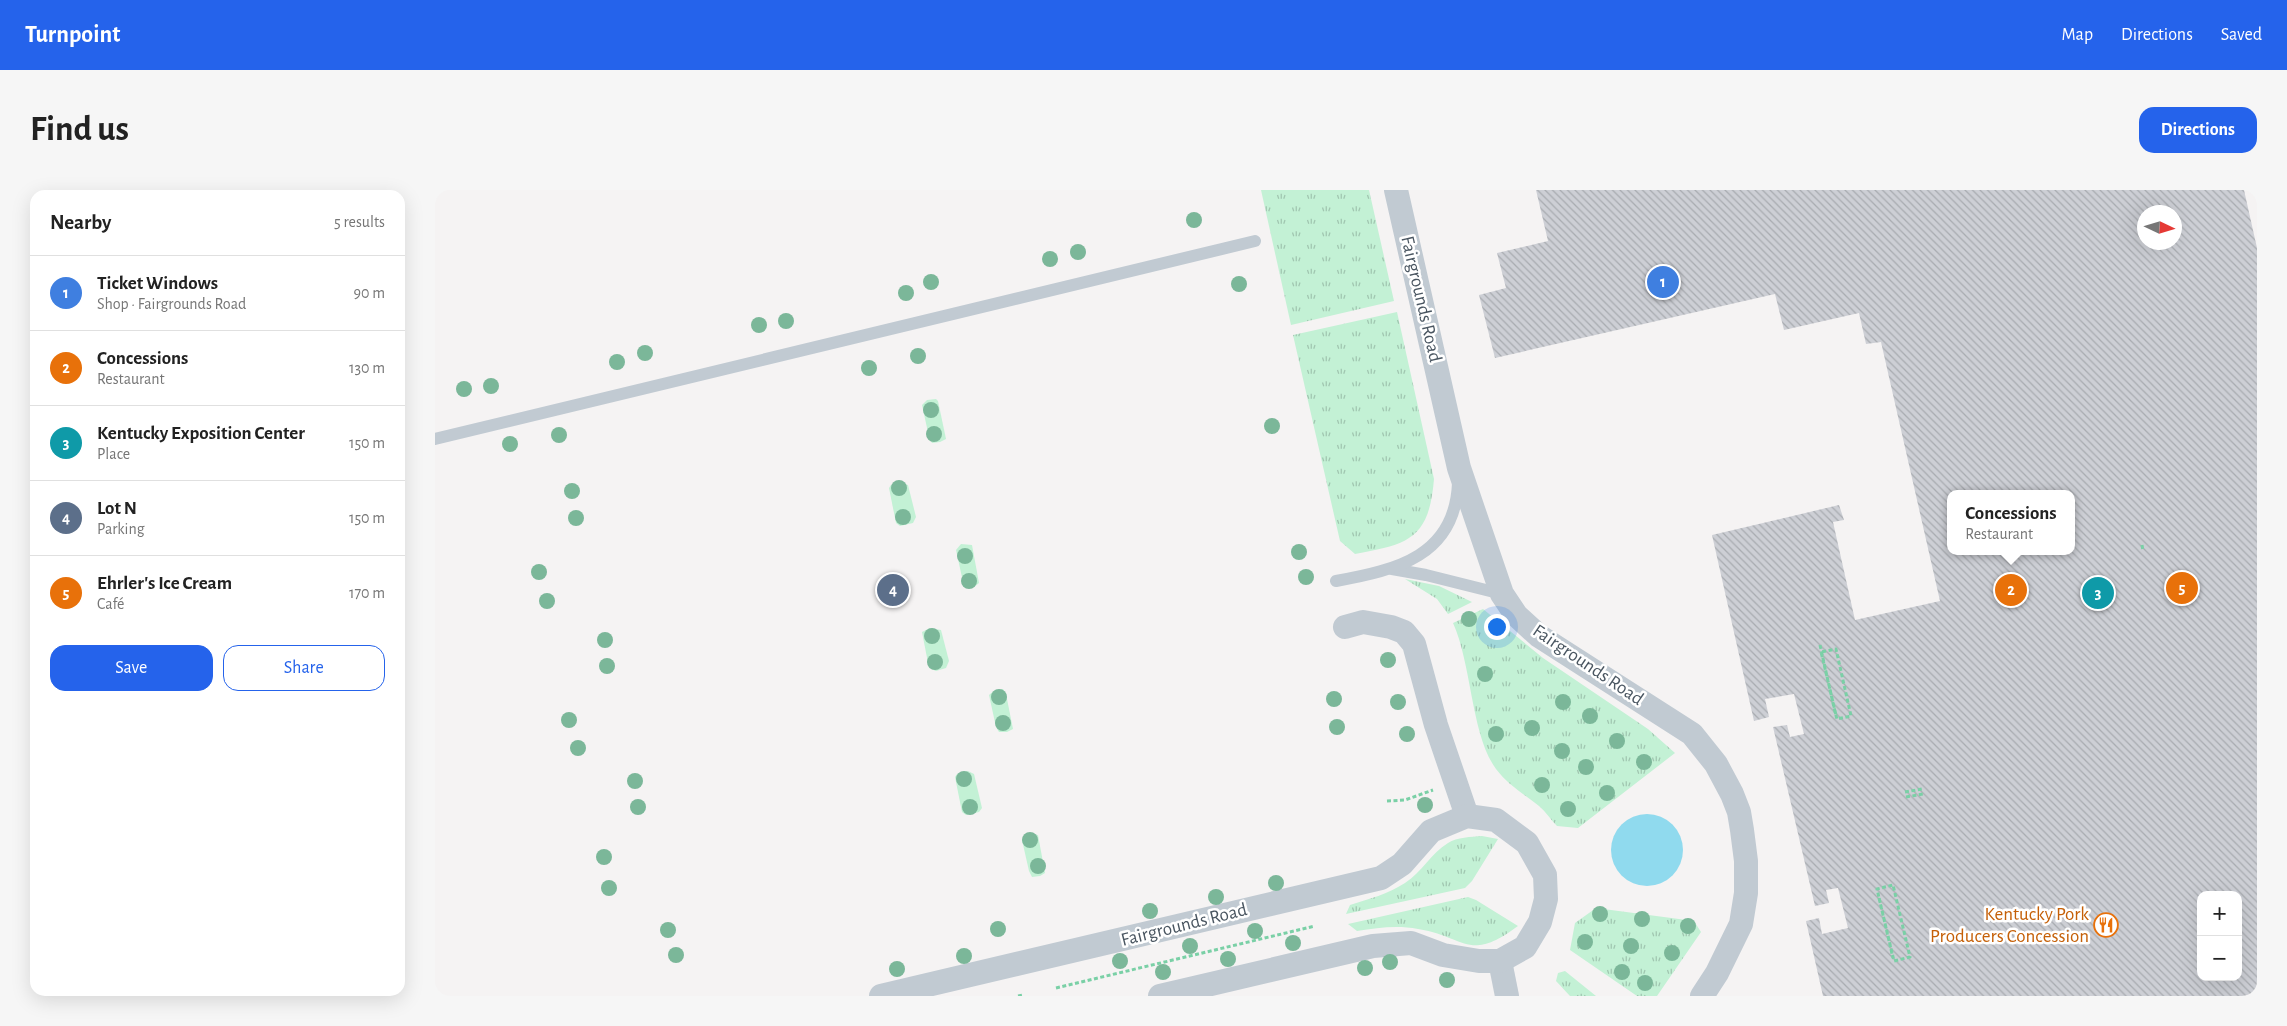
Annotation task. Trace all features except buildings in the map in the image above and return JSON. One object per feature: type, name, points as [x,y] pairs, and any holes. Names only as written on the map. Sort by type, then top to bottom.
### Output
[{"type":"street","name":"Fairgrounds Road","points":[[1396,190],[1459,468],[1502,594],[1516,615],[1539,636],[1692,734],[1716,764],[1732,794],[1742,830],[1746,861],[1746,893],[1741,924],[1717,974],[1702,996]]},
{"type":"street","points":[[1160,996],[1373,946],[1411,943],[1443,955],[1479,961],[1500,961],[1525,947],[1540,922],[1546,899],[1545,875],[1527,843],[1496,820],[1467,816],[1436,725],[1414,644],[1404,632],[1391,627],[1363,622],[1345,627]]},
{"type":"street","name":"Fairgrounds Road","points":[[881,996],[1381,878],[1402,864],[1431,831],[1467,816]]},
{"type":"street","points":[[1500,961],[1507,996]]},
{"type":"lane","points":[[435,439],[1255,241]]},
{"type":"lane","points":[[1336,580],[1392,569],[1423,553],[1450,524],[1458,497],[1459,468]]},
{"type":"lane","points":[[1392,569],[1426,575],[1502,594]]},
{"type":"path","points":[[2142,545],[2143,551]]},
{"type":"path","points":[[1820,645],[1824,664],[1831,693],[1833,702],[1835,712],[1837,719],[1851,716],[1836,649],[1821,652],[1833,706],[1836,715]]},
{"type":"path","points":[[1387,801],[1405,800],[1438,788]]},
{"type":"path","points":[[1905,792],[1922,789]]},
{"type":"path","points":[[1906,798],[1923,794]]},
{"type":"path","points":[[1879,898],[1893,961],[1910,957],[1893,886],[1877,889],[1893,958]]},
{"type":"path","points":[[1055,988],[1315,926]]},
{"type":"path","points":[[1018,996],[1024,995]]},
{"type":"green space","points":[[1261,190],[1369,190],[1394,301],[1291,325]]},
{"type":"green space","points":[[1397,312],[1434,479],[1431,499],[1427,515],[1413,535],[1402,542],[1355,554],[1340,541],[1293,335]]},
{"type":"green space","points":[[936,399],[946,439],[932,443],[922,405],[927,400]]},
{"type":"green space","points":[[901,483],[908,485],[916,517],[913,523],[900,526],[896,523],[889,488],[891,485]]},
{"type":"green space","points":[[961,544],[972,545],[979,583],[974,587],[966,587],[963,582],[956,550]]},
{"type":"green space","points":[[1405,579],[1439,586],[1472,602],[1448,614],[1437,599]]},
{"type":"green space","points":[[1483,609],[1543,658],[1648,729],[1675,753],[1578,828],[1557,826],[1539,806],[1501,775],[1488,755],[1481,738],[1464,659],[1453,623]]},
{"type":"green space","points":[[930,628],[941,630],[949,661],[946,668],[936,671],[929,668],[922,632]]},
{"type":"green space","points":[[1003,689],[1006,694],[1013,729],[1007,732],[999,732],[996,727],[989,695],[995,690]]},
{"type":"green space","points":[[968,771],[974,774],[982,808],[979,812],[966,815],[962,812],[955,777],[957,774]]},
{"type":"green space","points":[[1027,834],[1038,835],[1045,873],[1040,876],[1032,877],[1029,871],[1022,840]]},
{"type":"green space","points":[[1482,836],[1498,839],[1472,881],[1465,888],[1346,914],[1350,905],[1385,893],[1411,879],[1448,843],[1460,838]]},
{"type":"green space","points":[[1468,897],[1518,926],[1501,937],[1488,943],[1477,945],[1418,929],[1395,927],[1357,931],[1348,924]]},
{"type":"green space","points":[[1596,908],[1694,921],[1701,932],[1657,996],[1637,996],[1570,950],[1575,923]]},
{"type":"green space","points":[[1565,971],[1596,996],[1570,996],[1556,981],[1558,973]]},
{"type":"water","points":[[1647,814],[1667,820],[1677,830],[1683,850],[1677,870],[1667,880],[1647,886],[1627,880],[1617,870],[1611,850],[1617,830],[1627,820]]},
{"type":"place","name":"Ticket Windows","points":[[1663,282]]},
{"type":"place","name":"Ehrler's Ice Cream","points":[[2182,588]]},
{"type":"place","name":"Lot N","points":[[893,590]]},
{"type":"place","name":"Concessions","points":[[2011,590]]},
{"type":"place","name":"Kentucky Exposition Center","points":[[2098,593]]},
{"type":"place","name":"Kentucky Pork Producers Concession","points":[[2106,925]]}]
